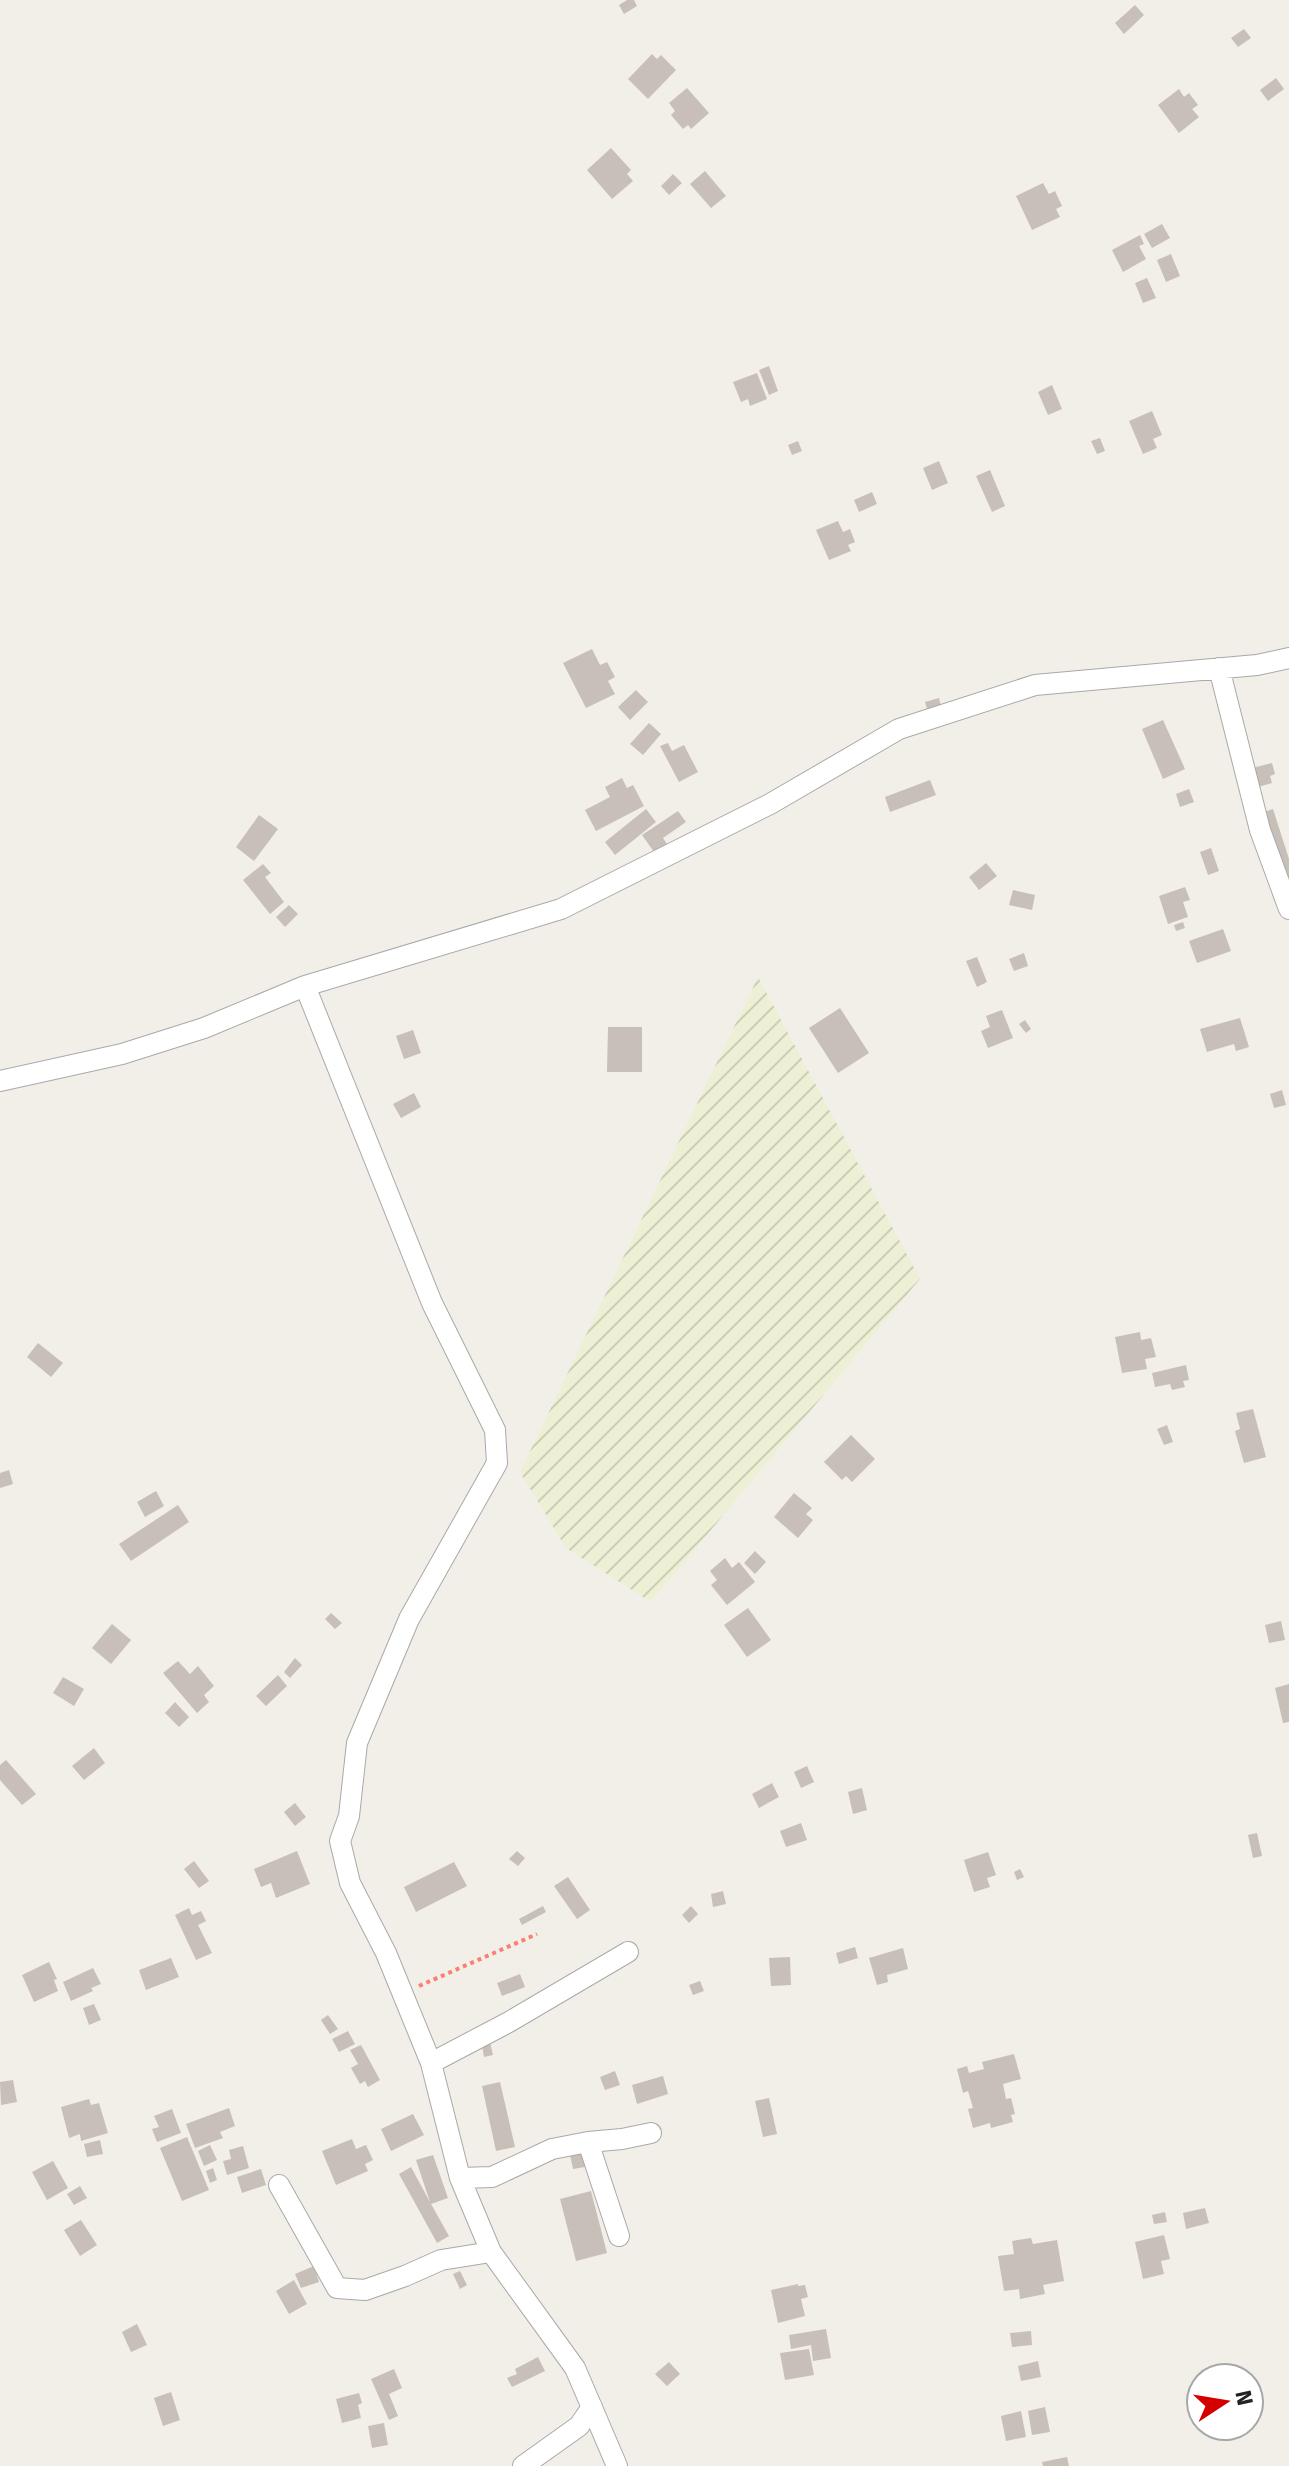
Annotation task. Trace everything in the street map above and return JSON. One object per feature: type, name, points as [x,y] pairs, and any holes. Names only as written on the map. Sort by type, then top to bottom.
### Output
[{"type":"street","points":[[0,1081],[122,1054],[204,1028],[305,986],[561,909],[770,804],[899,729],[1035,685],[1257,665],[1289,658]]},
{"type":"street","points":[[1219,668],[1260,830],[1289,909]]},
{"type":"street","points":[[305,986],[432,1303],[495,1430],[497,1463],[409,1619],[357,1743],[349,1816],[340,1841],[350,1883],[386,1953],[431,2063],[460,2178],[491,2252],[575,2368],[617,2466]]},
{"type":"street","points":[[431,2063],[509,2022],[628,1952]]},
{"type":"street","points":[[460,2178],[492,2177],[552,2149],[651,2133]]},
{"type":"street","points":[[588,2142],[619,2236]]},
{"type":"street","points":[[279,2185],[337,2288],[365,2290],[441,2260],[491,2252]]},
{"type":"street","points":[[523,2466],[579,2426],[592,2407]]},
{"type":"path","points":[[402,1994],[537,1934]]},
{"type":"green space","points":[[758,977],[920,1279],[651,1602],[566,1548],[520,1472]]},
{"type":"building","points":[[634,0],[637,6],[624,14],[619,5]]},
{"type":"building","points":[[1135,5],[1144,15],[1124,34],[1115,23]]},
{"type":"building","points":[[1244,29],[1251,38],[1238,47],[1231,38]]},
{"type":"building","points":[[652,54],[657,59],[661,55],[676,70],[648,99],[628,79]]},
{"type":"building","points":[[1276,78],[1284,89],[1268,101],[1260,90]]},
{"type":"building","points":[[687,88],[709,113],[691,129],[688,125],[683,129],[671,115],[675,111],[669,103]]},
{"type":"building","points":[[1179,89],[1184,97],[1189,93],[1198,105],[1192,109],[1199,117],[1179,133],[1158,105]]},
{"type":"building","points":[[611,148],[631,170],[627,174],[633,181],[612,199],[587,170]]},
{"type":"building","points":[[705,171],[726,196],[711,208],[690,184]]},
{"type":"building","points":[[673,174],[682,183],[669,195],[661,186]]},
{"type":"building","points":[[1043,183],[1049,194],[1055,191],[1062,206],[1056,209],[1060,217],[1032,230],[1016,196]]},
{"type":"building","points":[[1162,224],[1170,238],[1152,248],[1144,234]]},
{"type":"building","points":[[1140,235],[1144,244],[1139,246],[1146,259],[1123,272],[1112,250]]},
{"type":"building","points":[[1171,254],[1180,276],[1166,282],[1157,260]]},
{"type":"building","points":[[1147,278],[1156,298],[1143,303],[1135,283]]},
{"type":"building","points":[[769,366],[778,391],[769,395],[759,370]]},
{"type":"building","points":[[757,373],[767,399],[750,406],[748,399],[741,402],[733,382]]},
{"type":"building","points":[[1052,385],[1062,409],[1048,415],[1038,392]]},
{"type":"building","points":[[1152,411],[1162,435],[1153,439],[1157,448],[1143,454],[1129,421]]},
{"type":"building","points":[[1100,438],[1105,451],[1097,454],[1091,441]]},
{"type":"building","points":[[798,441],[802,451],[792,455],[788,445]]},
{"type":"building","points":[[939,461],[948,483],[932,490],[923,468]]},
{"type":"building","points":[[990,470],[1005,506],[992,512],[976,476]]},
{"type":"building","points":[[872,492],[877,504],[859,512],[854,500]]},
{"type":"building","points":[[838,521],[843,532],[850,529],[855,542],[848,545],[851,551],[829,560],[816,530]]},
{"type":"building","points":[[592,649],[600,665],[607,662],[615,677],[608,681],[615,694],[586,708],[563,663]]},
{"type":"building","points":[[636,690],[648,702],[630,720],[618,707]]},
{"type":"building","points":[[939,698],[941,706],[927,709],[925,702]]},
{"type":"building","points":[[1163,720],[1185,769],[1163,779],[1142,729]]},
{"type":"building","points":[[649,723],[661,734],[643,755],[630,744]]},
{"type":"building","points":[[668,743],[672,751],[684,745],[698,772],[679,782],[660,746]]},
{"type":"building","points":[[1272,763],[1275,774],[1270,776],[1272,783],[1258,787],[1252,768]]},
{"type":"building","points":[[622,778],[627,788],[633,785],[644,806],[596,831],[585,810],[610,797],[605,787]]},
{"type":"building","points":[[930,780],[936,795],[890,812],[885,797]]},
{"type":"building","points":[[1189,789],[1194,802],[1180,807],[1176,794]]},
{"type":"building","points":[[646,809],[656,822],[615,855],[605,842]]},
{"type":"building","points":[[1273,809],[1289,859],[1289,882],[1261,813]]},
{"type":"building","points":[[678,811],[686,822],[663,838],[671,850],[659,859],[642,835]]},
{"type":"building","points":[[259,815],[278,829],[254,861],[236,847]]},
{"type":"building","points":[[1211,848],[1219,871],[1208,875],[1200,852]]},
{"type":"building","points":[[986,863],[997,876],[979,890],[969,877]]},
{"type":"building","points":[[263,864],[271,873],[265,877],[284,902],[270,914],[243,880]]},
{"type":"building","points":[[1185,887],[1190,900],[1183,902],[1188,917],[1168,924],[1159,896]]},
{"type":"building","points":[[1013,890],[1035,895],[1032,910],[1009,905]]},
{"type":"building","points":[[289,905],[298,914],[285,927],[276,917]]},
{"type":"building","points":[[1183,922],[1185,928],[1176,931],[1174,925]]},
{"type":"building","points":[[1223,929],[1231,951],[1197,963],[1189,941]]},
{"type":"building","points":[[1024,953],[1028,966],[1014,971],[1009,959]]},
{"type":"building","points":[[977,957],[987,982],[977,987],[966,961]]},
{"type":"building","points":[[840,1008],[869,1053],[838,1073],[809,1028]]},
{"type":"building","points":[[1002,1010],[1013,1038],[988,1048],[981,1031],[990,1027],[986,1016]]},
{"type":"building","points":[[1240,1018],[1249,1047],[1236,1051],[1234,1044],[1207,1052],[1200,1029]]},
{"type":"building","points":[[1025,1020],[1031,1029],[1026,1033],[1019,1024]]},
{"type":"building","points":[[608,1027],[642,1027],[642,1072],[607,1072]]},
{"type":"building","points":[[413,1030],[421,1053],[404,1059],[396,1036]]},
{"type":"building","points":[[1282,1090],[1286,1105],[1274,1108],[1270,1094]]},
{"type":"building","points":[[414,1093],[421,1107],[401,1118],[393,1104]]},
{"type":"building","points":[[1140,1332],[1141,1340],[1151,1338],[1156,1357],[1145,1359],[1147,1369],[1122,1373],[1115,1337]]},
{"type":"building","points":[[38,1343],[63,1363],[51,1377],[27,1357]]},
{"type":"building","points":[[1186,1365],[1189,1380],[1183,1381],[1185,1387],[1172,1390],[1170,1384],[1155,1387],[1152,1373]]},
{"type":"building","points":[[1253,1409],[1266,1457],[1244,1463],[1235,1431],[1240,1429],[1236,1413]]},
{"type":"building","points":[[1167,1425],[1173,1442],[1164,1445],[1157,1429]]},
{"type":"building","points":[[851,1435],[875,1459],[852,1482],[846,1476],[842,1480],[824,1462]]},
{"type":"building","points":[[9,1470],[13,1484],[0,1488],[0,1473]]},
{"type":"building","points":[[156,1491],[164,1506],[145,1517],[137,1502]]},
{"type":"building","points":[[794,1493],[812,1508],[806,1514],[813,1520],[798,1538],[774,1517]]},
{"type":"building","points":[[178,1505],[189,1522],[131,1561],[119,1544]]},
{"type":"building","points":[[755,1551],[766,1562],[755,1574],[744,1563]]},
{"type":"building","points":[[725,1558],[732,1568],[739,1562],[755,1582],[727,1605],[711,1585],[717,1580],[710,1571]]},
{"type":"building","points":[[748,1608],[771,1640],[747,1657],[724,1625]]},
{"type":"building","points":[[331,1613],[342,1623],[335,1629],[325,1619]]},
{"type":"building","points":[[1281,1621],[1285,1640],[1269,1643],[1265,1625]]},
{"type":"building","points":[[112,1624],[131,1640],[111,1664],[92,1648]]},
{"type":"building","points":[[295,1658],[302,1665],[290,1678],[284,1672]]},
{"type":"building","points":[[178,1661],[190,1674],[198,1666],[214,1686],[204,1695],[209,1702],[197,1713],[163,1673]]},
{"type":"building","points":[[278,1675],[287,1686],[266,1706],[256,1696]]},
{"type":"building","points":[[63,1677],[84,1689],[74,1706],[53,1693]]},
{"type":"building","points":[[1289,1684],[1289,1722],[1283,1723],[1275,1688]]},
{"type":"building","points":[[175,1702],[189,1717],[179,1727],[165,1713]]},
{"type":"building","points":[[94,1748],[105,1763],[84,1780],[72,1766]]},
{"type":"building","points":[[6,1760],[36,1794],[22,1805],[0,1780],[0,1765]]},
{"type":"building","points":[[807,1766],[814,1782],[801,1788],[794,1772]]},
{"type":"building","points":[[772,1783],[779,1797],[759,1808],[752,1794]]},
{"type":"building","points":[[862,1788],[867,1810],[853,1814],[848,1792]]},
{"type":"building","points":[[295,1803],[306,1817],[295,1826],[284,1812]]},
{"type":"building","points":[[801,1823],[807,1840],[786,1847],[780,1831]]},
{"type":"building","points":[[1257,1833],[1262,1856],[1253,1858],[1248,1835]]},
{"type":"building","points":[[297,1851],[310,1884],[276,1898],[271,1883],[261,1887],[254,1869]]},
{"type":"building","points":[[517,1851],[525,1858],[518,1866],[509,1859]]},
{"type":"building","points":[[988,1852],[996,1875],[987,1878],[990,1887],[974,1892],[964,1860]]},
{"type":"building","points":[[194,1861],[209,1881],[199,1888],[184,1869]]},
{"type":"building","points":[[454,1862],[467,1886],[416,1912],[404,1887]]},
{"type":"building","points":[[1020,1869],[1024,1877],[1017,1880],[1014,1872]]},
{"type":"building","points":[[568,1877],[590,1910],[577,1919],[554,1886]]},
{"type":"building","points":[[723,1891],[726,1904],[713,1907],[711,1894]]},
{"type":"building","points":[[543,1906],[546,1912],[522,1925],[519,1919]]},
{"type":"building","points":[[691,1906],[698,1914],[689,1923],[682,1915]]},
{"type":"building","points":[[189,1908],[192,1915],[201,1911],[206,1921],[198,1925],[212,1953],[196,1960],[175,1915]]},
{"type":"building","points":[[855,1947],[858,1958],[839,1964],[836,1953]]},
{"type":"building","points":[[903,1948],[908,1969],[887,1975],[888,1982],[877,1985],[869,1958]]},
{"type":"building","points":[[790,1957],[791,1985],[771,1986],[769,1958]]},
{"type":"building","points":[[171,1958],[179,1977],[146,1990],[139,1970]]},
{"type":"building","points":[[49,1962],[57,1979],[54,1980],[58,1991],[34,2002],[22,1975]]},
{"type":"building","points":[[93,1968],[101,1984],[71,2001],[63,1982]]},
{"type":"building","points":[[520,1974],[525,1987],[502,1996],[497,1983]]},
{"type":"building","points":[[700,1981],[704,1991],[693,1995],[689,1985]]},
{"type":"building","points":[[94,2004],[101,2020],[89,2025],[83,2008]]},
{"type":"building","points":[[328,2015],[338,2029],[330,2034],[321,2020]]},
{"type":"building","points":[[348,2031],[355,2044],[339,2052],[332,2039]]},
{"type":"building","points":[[489,2038],[493,2055],[484,2057],[481,2040]]},
{"type":"building","points":[[361,2045],[380,2080],[368,2087],[365,2081],[360,2084],[351,2068],[358,2064],[350,2050]]},
{"type":"building","points":[[1014,2054],[1021,2079],[1003,2084],[1006,2099],[1011,2098],[1015,2114],[1011,2115],[1013,2122],[991,2128],[990,2123],[973,2128],[968,2109],[973,2108],[968,2091],[963,2093],[957,2069],[967,2066],[969,2073],[984,2069],[982,2062]]},
{"type":"building","points":[[615,2071],[620,2085],[605,2090],[600,2077]]},
{"type":"building","points":[[663,2076],[668,2094],[637,2104],[632,2085]]},
{"type":"building","points":[[13,2080],[17,2102],[1,2105],[0,2082]]},
{"type":"building","points":[[500,2082],[515,2147],[496,2151],[482,2086]]},
{"type":"building","points":[[769,2098],[777,2134],[763,2137],[755,2101]]},
{"type":"building","points":[[89,2099],[91,2105],[99,2103],[108,2133],[81,2141],[80,2134],[69,2138],[61,2107]]},
{"type":"building","points":[[229,2108],[235,2126],[220,2132],[223,2138],[195,2148],[186,2124]]},
{"type":"building","points":[[172,2109],[181,2133],[157,2142],[152,2129],[159,2127],[154,2116]]},
{"type":"building","points":[[413,2114],[424,2135],[391,2151],[381,2129]]},
{"type":"building","points":[[187,2137],[209,2190],[182,2201],[160,2148]]},
{"type":"building","points":[[352,2139],[356,2149],[366,2145],[373,2160],[365,2164],[368,2171],[336,2185],[322,2151]]},
{"type":"building","points":[[100,2140],[103,2154],[87,2157],[84,2144]]},
{"type":"building","points":[[210,2145],[217,2160],[204,2166],[198,2151]]},
{"type":"building","points":[[243,2146],[249,2168],[227,2175],[223,2161],[231,2159],[229,2150]]},
{"type":"building","points":[[581,2152],[585,2167],[573,2169],[570,2155]]},
{"type":"building","points":[[433,2155],[448,2198],[431,2204],[449,2236],[437,2243],[399,2174],[411,2167],[430,2202],[416,2160]]},
{"type":"building","points":[[53,2161],[68,2188],[47,2200],[32,2172]]},
{"type":"building","points":[[213,2168],[217,2180],[210,2183],[206,2171]]},
{"type":"building","points":[[261,2169],[266,2185],[242,2193],[237,2177]]},
{"type":"building","points":[[80,2186],[87,2198],[74,2205],[67,2194]]},
{"type":"building","points":[[591,2191],[607,2253],[576,2261],[560,2199]]},
{"type":"building","points":[[1205,2208],[1209,2223],[1186,2229],[1183,2213]]},
{"type":"building","points":[[1165,2212],[1167,2222],[1154,2224],[1152,2215]]},
{"type":"building","points":[[81,2220],[97,2245],[80,2256],[64,2230]]},
{"type":"building","points":[[1164,2235],[1170,2259],[1161,2261],[1164,2274],[1143,2279],[1135,2242]]},
{"type":"building","points":[[1031,2238],[1033,2244],[1057,2240],[1064,2281],[1043,2285],[1045,2294],[1020,2299],[1019,2289],[1004,2291],[998,2256],[1014,2254],[1012,2241]]},
{"type":"building","points":[[314,2266],[319,2282],[301,2288],[295,2274]]},
{"type":"building","points":[[460,2271],[467,2285],[460,2289],[453,2274]]},
{"type":"building","points":[[294,2280],[307,2304],[289,2314],[276,2291]]},
{"type":"building","points":[[805,2285],[808,2297],[801,2299],[805,2316],[778,2323],[771,2290]]},
{"type":"building","points":[[137,2324],[147,2345],[131,2352],[122,2332]]},
{"type":"building","points":[[826,2329],[831,2358],[813,2361],[811,2345],[791,2349],[789,2335]]},
{"type":"building","points":[[1031,2331],[1032,2345],[1012,2347],[1010,2333]]},
{"type":"building","points":[[809,2349],[814,2375],[785,2380],[780,2353]]},
{"type":"building","points":[[538,2357],[545,2371],[512,2387],[507,2378],[517,2374],[515,2369]]},
{"type":"building","points":[[1038,2361],[1041,2377],[1021,2381],[1018,2366]]},
{"type":"building","points":[[669,2362],[680,2374],[667,2386],[655,2374]]},
{"type":"building","points":[[394,2369],[402,2388],[389,2394],[398,2416],[389,2420],[371,2379]]},
{"type":"building","points":[[171,2392],[180,2420],[163,2426],[154,2398]]},
{"type":"building","points":[[359,2393],[361,2418],[342,2423],[336,2399]]},
{"type":"building","points":[[1045,2407],[1050,2432],[1032,2435],[1028,2411]]},
{"type":"building","points":[[1021,2411],[1026,2437],[1006,2441],[1001,2416]]},
{"type":"building","points":[[384,2423],[388,2445],[372,2448],[368,2426]]},
{"type":"building","points":[[1067,2457],[1069,2466],[1043,2466],[1042,2462]]}]
